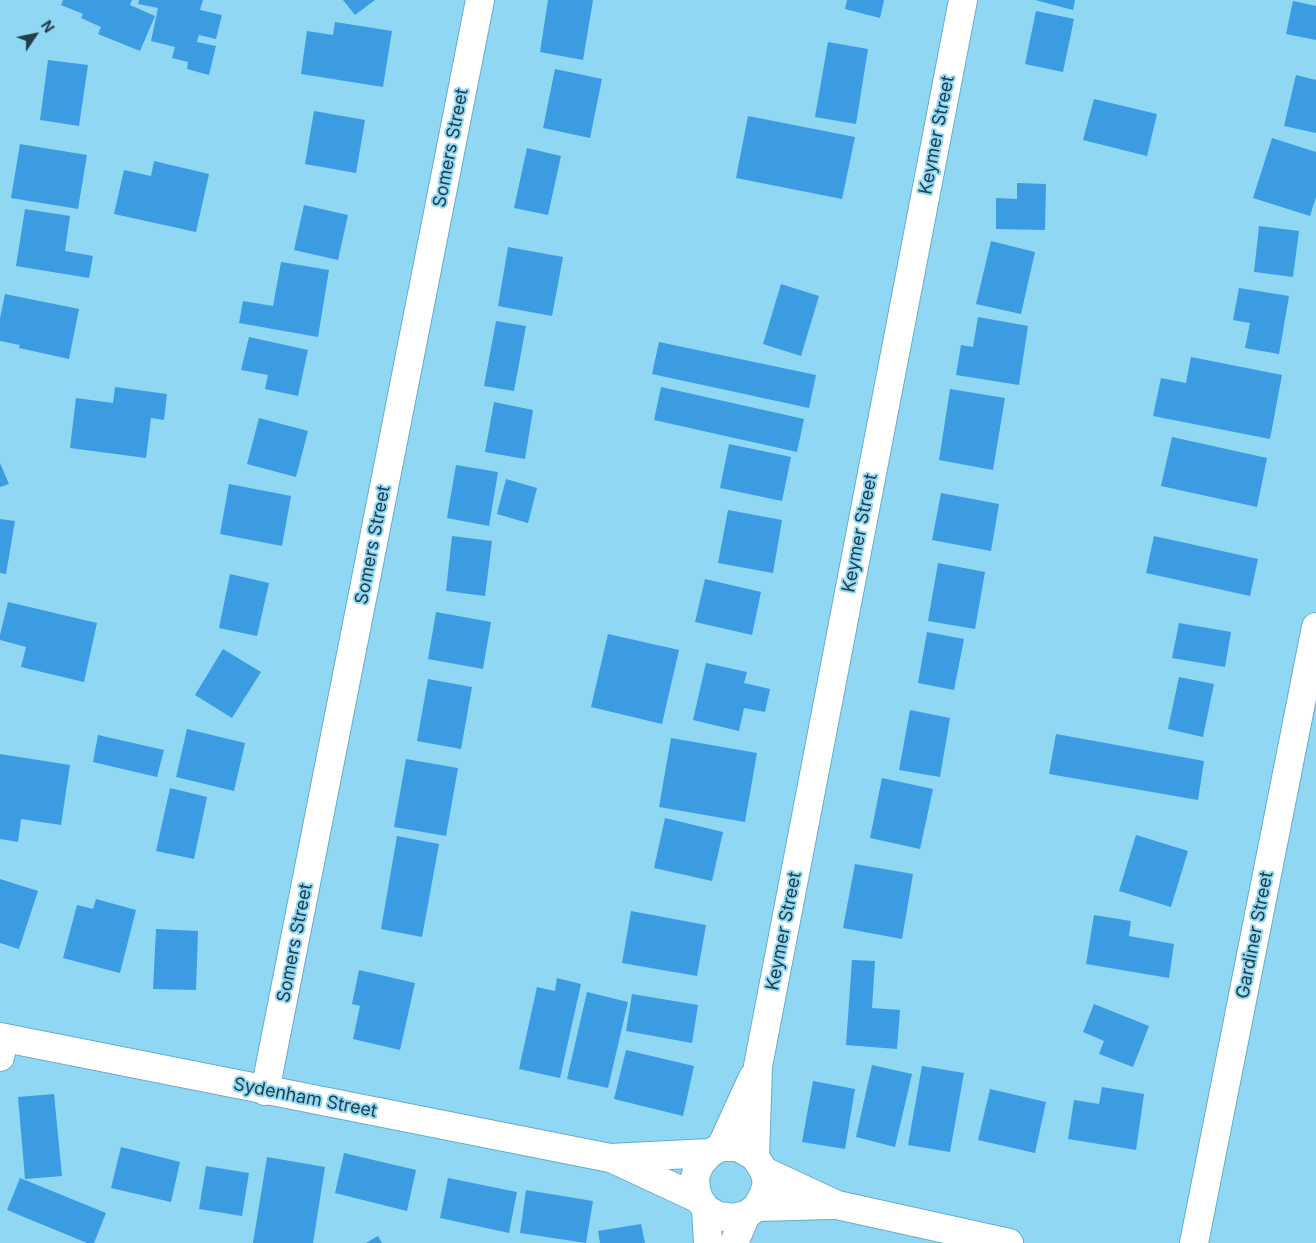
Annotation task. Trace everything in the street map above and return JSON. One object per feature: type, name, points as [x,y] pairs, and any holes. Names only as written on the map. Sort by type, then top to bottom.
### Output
[{"type":"street","name":"Somers Street","points":[[265,1090],[480,0]]},
{"type":"street","name":"Keymer Street","points":[[760,1164],[758,1066],[963,0]]},
{"type":"street","name":"Gardiner Street","points":[[1194,1243],[1316,627]]},
{"type":"street","name":"Sydenham Street","points":[[1,1044],[265,1090],[610,1158],[703,1204]]},
{"type":"street","name":"Keymer Street","points":[[715,1150],[758,1066]]},
{"type":"street","points":[[708,1243],[703,1204],[696,1190],[695,1177],[700,1164],[715,1150],[738,1147],[760,1164],[837,1205],[1009,1243]]},
{"type":"street","name":"Sydenham Street","points":[[610,1158],[715,1150]]},
{"type":"street","points":[[734,1243],[751,1211],[765,1192],[766,1182],[760,1164]]},
{"type":"street","points":[[703,1204],[718,1216],[727,1218],[733,1218],[751,1211],[837,1205]]},
{"type":"building","points":[[63,0],[132,0],[130,5],[155,16],[140,51],[98,34],[101,27],[81,18],[83,14],[61,5]]},
{"type":"building","points":[[139,0],[203,0],[200,10],[222,15],[216,39],[199,35],[197,42],[216,46],[209,75],[187,69],[188,62],[172,58],[175,47],[151,41],[158,8],[138,4]]},
{"type":"building","points":[[343,0],[375,0],[355,15]]},
{"type":"building","points":[[548,0],[593,0],[583,60],[540,52]]},
{"type":"building","points":[[847,0],[884,0],[880,18],[845,9]]},
{"type":"building","points":[[1035,0],[1075,0],[1073,10]]},
{"type":"building","points":[[1293,1],[1316,6],[1316,40],[1286,34]]},
{"type":"building","points":[[1036,11],[1074,19],[1063,72],[1025,64]]},
{"type":"building","points":[[335,22],[392,31],[383,87],[301,74],[307,31],[333,35]]},
{"type":"building","points":[[828,42],[868,49],[856,124],[815,117]]},
{"type":"building","points":[[48,60],[88,65],[79,126],[40,120]]},
{"type":"building","points":[[555,69],[602,79],[590,138],[543,128]]},
{"type":"building","points":[[1296,75],[1316,80],[1316,133],[1284,126]]},
{"type":"building","points":[[1094,99],[1157,114],[1147,156],[1083,140]]},
{"type":"building","points":[[314,111],[365,120],[356,173],[305,164]]},
{"type":"building","points":[[748,116],[855,137],[842,199],[736,178]]},
{"type":"building","points":[[1272,138],[1316,152],[1316,197],[1310,216],[1253,198]]},
{"type":"building","points":[[20,144],[87,155],[78,209],[11,198]]},
{"type":"building","points":[[527,148],[561,156],[548,215],[514,208]]},
{"type":"building","points":[[154,161],[209,174],[196,232],[114,214],[124,170],[151,176]]},
{"type":"building","points":[[1017,183],[1046,184],[1045,230],[996,229],[996,198],[1017,199]]},
{"type":"building","points":[[304,205],[348,215],[338,260],[294,250]]},
{"type":"building","points":[[25,209],[70,216],[65,251],[93,256],[89,278],[16,266]]},
{"type":"building","points":[[1259,226],[1299,231],[1293,277],[1254,272]]},
{"type":"building","points":[[991,241],[1035,252],[1021,314],[976,304]]},
{"type":"building","points":[[508,247],[563,257],[552,316],[498,306]]},
{"type":"building","points":[[281,262],[329,270],[318,337],[239,323],[243,301],[273,306]]},
{"type":"building","points":[[781,284],[819,296],[801,356],[763,344]]},
{"type":"building","points":[[1239,288],[1289,296],[1279,354],[1245,348],[1250,323],[1233,320]]},
{"type":"building","points":[[5,294],[79,309],[69,359],[19,348],[20,345],[0,341],[0,318]]},
{"type":"building","points":[[978,317],[1028,326],[1019,385],[956,375],[961,345],[973,347]]},
{"type":"building","points":[[496,321],[526,326],[514,391],[484,386]]},
{"type":"building","points":[[249,337],[308,350],[298,396],[265,389],[268,375],[241,370]]},
{"type":"building","points":[[659,342],[816,375],[809,408],[652,374]]},
{"type":"building","points":[[1191,357],[1282,375],[1270,439],[1153,416],[1161,378],[1186,383]]},
{"type":"building","points":[[115,387],[167,394],[164,420],[151,418],[146,458],[70,448],[76,398],[113,403]]},
{"type":"building","points":[[661,387],[804,419],[797,452],[654,420]]},
{"type":"building","points":[[950,389],[1005,398],[993,470],[939,460]]},
{"type":"building","points":[[494,402],[533,410],[525,459],[485,452]]},
{"type":"building","points":[[259,418],[308,431],[296,477],[247,464]]},
{"type":"building","points":[[1172,437],[1267,458],[1257,507],[1161,486]]},
{"type":"building","points":[[729,444],[791,457],[782,501],[720,488]]},
{"type":"building","points":[[0,463],[9,484],[0,487]]},
{"type":"building","points":[[456,465],[498,472],[489,526],[447,518]]},
{"type":"building","points":[[506,479],[537,488],[528,523],[497,514]]},
{"type":"building","points":[[229,484],[291,496],[282,546],[220,534]]},
{"type":"building","points":[[941,493],[999,504],[991,551],[932,540]]},
{"type":"building","points":[[728,510],[782,520],[773,573],[718,563]]},
{"type":"building","points":[[0,519],[15,521],[6,574],[0,573]]},
{"type":"building","points":[[452,536],[492,541],[485,596],[446,591]]},
{"type":"building","points":[[1154,536],[1258,559],[1250,596],[1146,573]]},
{"type":"building","points":[[938,563],[985,572],[975,629],[928,621]]},
{"type":"building","points":[[230,574],[269,583],[257,636],[219,628]]},
{"type":"building","points":[[705,579],[761,592],[752,635],[695,622]]},
{"type":"building","points":[[8,602],[97,623],[84,682],[21,667],[26,647],[0,640]]},
{"type":"building","points":[[436,612],[491,622],[483,669],[428,659]]},
{"type":"building","points":[[1179,623],[1231,632],[1225,667],[1172,658]]},
{"type":"building","points":[[927,632],[964,639],[954,690],[918,683]]},
{"type":"building","points":[[608,634],[679,650],[662,724],[591,707]]},
{"type":"building","points":[[223,649],[261,672],[232,718],[195,695]]},
{"type":"building","points":[[706,663],[747,672],[744,683],[770,689],[765,712],[744,708],[739,731],[693,720]]},
{"type":"building","points":[[1179,677],[1214,684],[1203,737],[1168,729]]},
{"type":"building","points":[[428,679],[472,687],[461,749],[417,741]]},
{"type":"building","points":[[910,710],[950,718],[940,777],[899,770]]},
{"type":"building","points":[[187,729],[245,743],[234,791],[176,777]]},
{"type":"building","points":[[1056,734],[1204,761],[1198,800],[1049,774]]},
{"type":"building","points":[[98,735],[164,750],[157,777],[93,762]]},
{"type":"building","points":[[671,738],[757,753],[745,822],[659,807]]},
{"type":"building","points":[[0,754],[70,765],[61,825],[21,819],[18,842],[0,839]]},
{"type":"building","points":[[406,759],[458,768],[446,836],[394,827]]},
{"type":"building","points":[[882,778],[933,789],[920,849],[870,838]]},
{"type":"building","points":[[170,788],[207,797],[194,859],[156,851]]},
{"type":"building","points":[[665,818],[723,832],[712,881],[654,868]]},
{"type":"building","points":[[1136,835],[1188,851],[1171,907],[1119,891]]},
{"type":"building","points":[[397,836],[439,844],[422,937],[381,929]]},
{"type":"building","points":[[855,864],[913,874],[902,939],[843,928]]},
{"type":"building","points":[[0,879],[38,891],[19,949],[0,943]]},
{"type":"building","points":[[96,899],[136,910],[120,973],[63,958],[77,905],[93,909]]},
{"type":"building","points":[[631,911],[706,925],[697,976],[622,963]]},
{"type":"building","points":[[1094,915],[1131,921],[1129,936],[1174,944],[1169,978],[1086,964]]},
{"type":"building","points":[[156,929],[198,931],[196,990],[153,989]]},
{"type":"building","points":[[852,960],[875,961],[872,1008],[900,1010],[897,1049],[846,1045]]},
{"type":"building","points":[[359,970],[415,983],[400,1050],[353,1039],[360,1006],[352,1004]]},
{"type":"building","points":[[557,978],[581,984],[560,1078],[519,1069],[537,987],[555,991]]},
{"type":"building","points":[[587,992],[628,1002],[608,1088],[567,1079]]},
{"type":"building","points":[[632,994],[698,1005],[692,1043],[626,1031]]},
{"type":"building","points":[[1094,1004],[1149,1026],[1133,1067],[1099,1054],[1104,1041],[1083,1032]]},
{"type":"building","points":[[626,1050],[694,1066],[683,1116],[614,1099]]},
{"type":"building","points":[[872,1065],[912,1074],[895,1147],[856,1137]]},
{"type":"building","points":[[922,1066],[964,1073],[950,1152],[908,1145]]},
{"type":"building","points":[[813,1081],[855,1089],[845,1149],[802,1142]]},
{"type":"building","points":[[1102,1087],[1144,1094],[1136,1150],[1068,1139],[1074,1100],[1099,1104]]},
{"type":"building","points":[[990,1089],[1046,1102],[1035,1153],[978,1140]]},
{"type":"building","points":[[54,1094],[62,1176],[25,1179],[18,1097]]},
{"type":"building","points":[[121,1147],[180,1162],[171,1202],[111,1188]]},
{"type":"building","points":[[344,1153],[416,1170],[407,1211],[335,1193]]},
{"type":"building","points":[[267,1157],[325,1167],[313,1243],[253,1243]]},
{"type":"building","points":[[206,1166],[249,1173],[242,1216],[199,1209]]},
{"type":"building","points":[[20,1178],[106,1213],[94,1243],[87,1243],[7,1210]]},
{"type":"building","points":[[448,1178],[517,1192],[509,1233],[440,1218]]},
{"type":"building","points":[[526,1190],[593,1201],[586,1243],[520,1233]]},
{"type":"building","points":[[641,1224],[645,1243],[600,1243],[598,1231]]},
{"type":"building","points":[[378,1236],[382,1243],[366,1243]]}]
